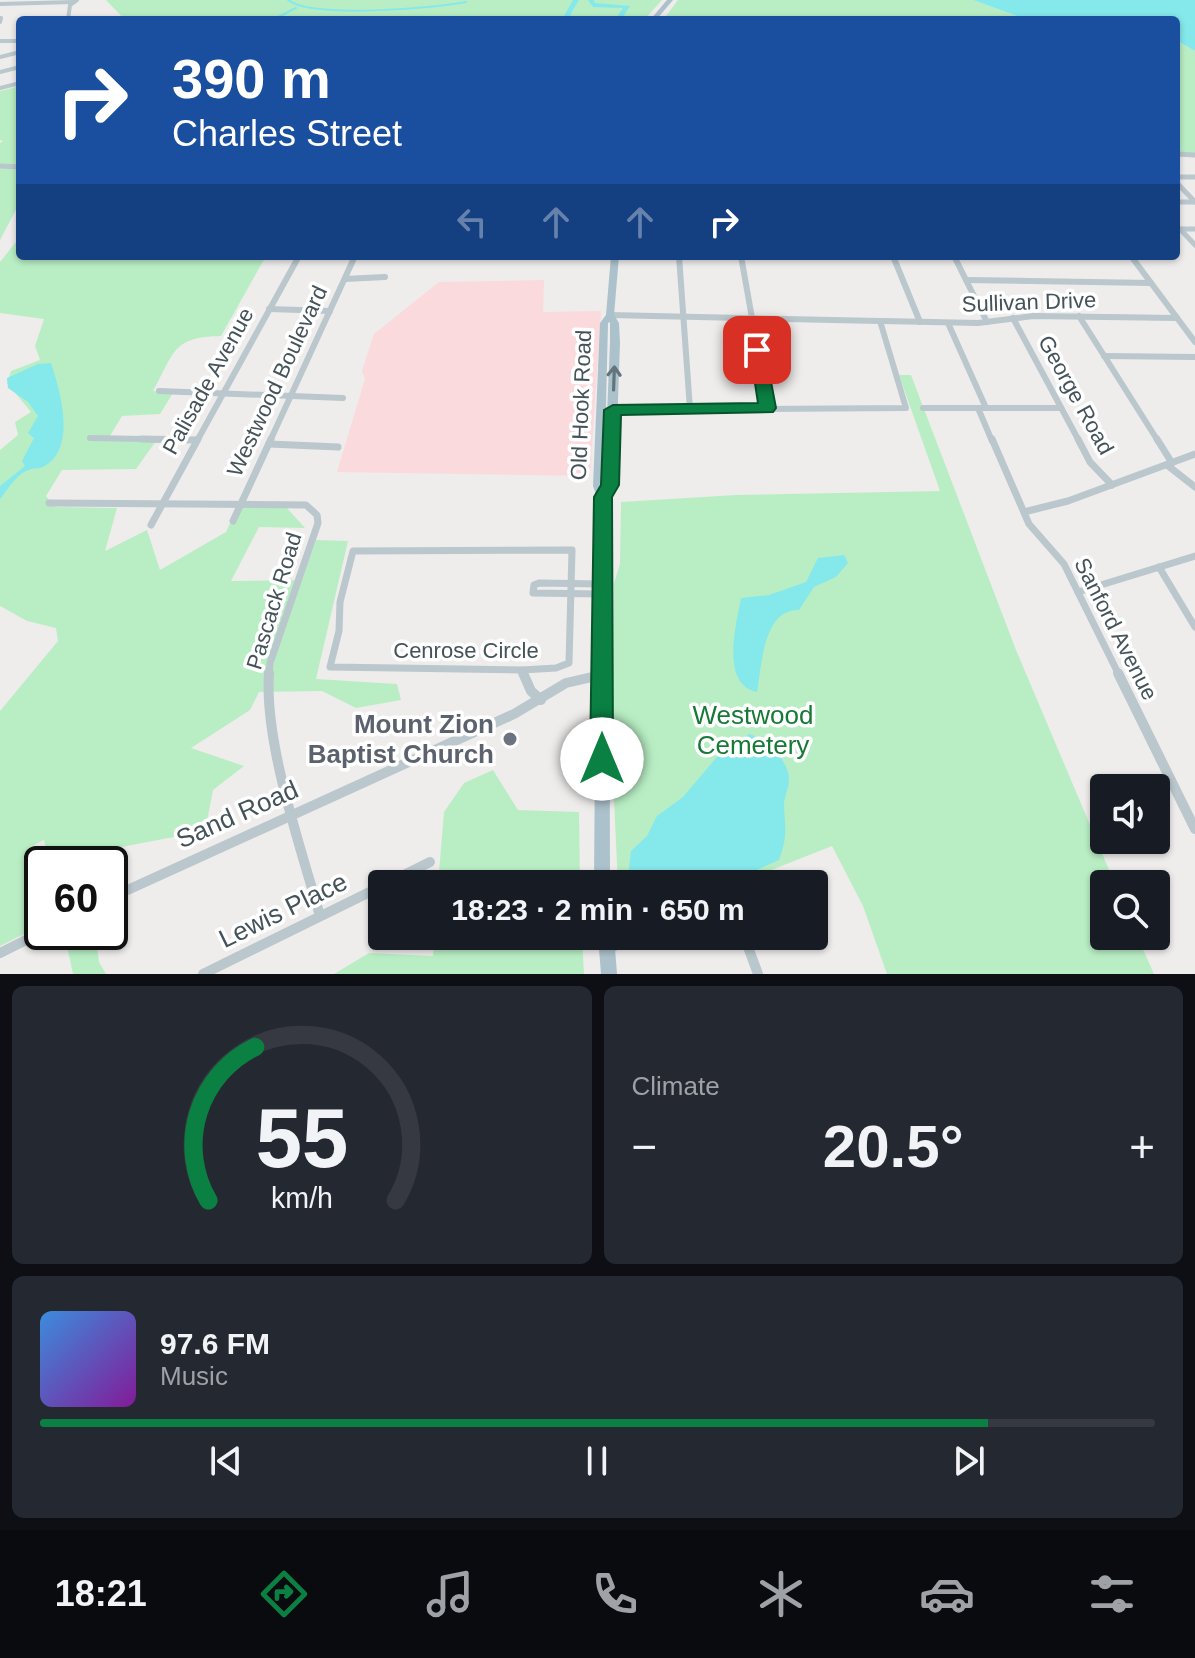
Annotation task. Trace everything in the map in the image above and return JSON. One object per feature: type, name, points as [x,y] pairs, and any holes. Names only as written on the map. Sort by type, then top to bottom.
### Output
[{"type":"main road","points":[[656,16],[670,0]]},
{"type":"main road","name":"Old Hook Road","points":[[602,870],[601,589],[603,497],[610,485],[604,323],[610,315],[615,260]]},
{"type":"main road","points":[[607,950],[609,974]]},
{"type":"street","points":[[0,4],[75,1]]},
{"type":"street","points":[[1180,185],[1195,202]]},
{"type":"street","points":[[1180,231],[1195,245]]},
{"type":"street","name":"Palisade Avenue","points":[[151,525],[195,440],[297,260]]},
{"type":"street","name":"Westwood Boulevard","points":[[233,521],[353,260]]},
{"type":"street","points":[[679,260],[690,409]]},
{"type":"street","points":[[742,260],[768,408]]},
{"type":"street","points":[[895,260],[920,322]]},
{"type":"street","points":[[956,260],[987,322]]},
{"type":"street","points":[[1134,260],[1195,342]]},
{"type":"street","points":[[345,279],[385,277]]},
{"type":"street","points":[[966,280],[1151,283]]},
{"type":"street","points":[[269,309],[330,311]]},
{"type":"street","name":"Sullivan Drive","points":[[610,315],[948,323],[1079,316],[1177,318]]},
{"type":"street","points":[[1079,316],[1169,464],[1195,487]]},
{"type":"street","name":"George Road","points":[[1013,318],[1090,462],[1112,485]]},
{"type":"street","points":[[607,410],[906,408],[881,321]]},
{"type":"street","name":"Sanford Avenue","points":[[948,323],[1033,532],[1064,564],[1195,829]]},
{"type":"street","points":[[1104,356],[1195,357]]},
{"type":"street","points":[[159,391],[343,398]]},
{"type":"street","points":[[923,408],[1061,408]]},
{"type":"street","points":[[90,438],[195,440]]},
{"type":"street","points":[[269,444],[338,447]]},
{"type":"street","points":[[1024,512],[1068,501],[1195,454]]},
{"type":"street","name":"Pascack Road","points":[[49,503],[296,503],[306,505],[317,515],[318,523],[270,663],[267,701],[291,814],[320,916]]},
{"type":"street","name":"Cenrose Circle","points":[[572,550],[572,588],[569,663],[556,668],[330,667],[339,631],[340,602],[353,551],[572,550]]},
{"type":"street","points":[[1078,592],[1195,556]]},
{"type":"street","points":[[1159,567],[1195,627]]},
{"type":"street","points":[[572,588],[601,589]]},
{"type":"street","points":[[522,670],[531,691],[541,700]]},
{"type":"street","name":"Sand Road","points":[[128,890],[541,700],[566,683],[601,675]]},
{"type":"street","name":"Lewis Place","points":[[414,870],[430,862]]},
{"type":"street","name":"Lewis Place","points":[[203,974],[368,893]]},
{"type":"street","points":[[0,953],[24,941]]},
{"type":"street","points":[[749,950],[758,974]]},
{"type":"shaded area","points":[[544,280],[543,312],[601,311],[590,476],[337,472],[365,379],[362,371],[374,334],[439,282]]},
{"type":"green space","points":[[106,0],[662,0],[648,16],[121,16]]},
{"type":"green space","points":[[678,0],[973,0],[1017,16],[666,16]]},
{"type":"green space","points":[[1180,42],[1195,51],[1195,155],[1180,154]]},
{"type":"green space","points":[[16,87],[16,210],[0,240],[0,143],[3,141],[0,140],[0,91]]},
{"type":"green space","points":[[16,242],[16,260],[264,260],[221,336],[193,340],[177,349],[171,357],[153,391],[173,393],[160,414],[122,416],[108,439],[156,441],[136,469],[62,470],[46,496],[55,507],[117,508],[105,551],[147,530],[160,570],[226,532],[238,505],[286,507],[305,528],[259,527],[231,581],[302,580],[316,540],[348,541],[316,679],[397,684],[401,700],[356,708],[322,691],[259,692],[250,710],[191,748],[244,766],[213,790],[205,831],[127,846],[45,846],[44,840],[24,846],[24,934],[0,946],[0,711],[58,641],[56,628],[27,621],[0,606],[0,450],[18,435],[15,422],[31,412],[7,383],[11,371],[40,360],[35,346],[44,319],[0,313],[0,262]]},
{"type":"green space","name":"Westwood Cemetery","points":[[899,375],[911,375],[1016,650],[1090,825],[1090,854],[1102,854],[1109,870],[1090,870],[1090,950],[1143,950],[1154,974],[887,974],[863,906],[832,846],[771,870],[617,870],[612,758],[614,583],[620,564],[621,502],[736,495],[940,491]]},
{"type":"green space","points":[[493,770],[518,810],[579,812],[580,870],[439,870],[444,812],[464,783]]},
{"type":"green space","points":[[68,950],[97,950],[99,962],[106,974],[73,974]]},
{"type":"green space","points":[[434,950],[583,950],[584,974],[334,974],[369,953],[433,956]]},
{"type":"water","points":[[973,0],[1195,0],[1195,51],[1180,42],[1180,16],[1017,16]]},
{"type":"water","points":[[51,363],[64,419],[60,447],[54,459],[43,467],[31,469],[17,477],[0,499],[0,486],[25,466],[22,461],[34,438],[28,433],[38,416],[28,402],[8,388],[7,378],[38,364]]},
{"type":"water","points":[[844,555],[848,563],[836,577],[814,587],[799,610],[787,612],[771,628],[757,692],[745,687],[738,678],[733,652],[741,598],[769,595],[806,582],[818,558]]},
{"type":"water","points":[[750,734],[776,752],[785,765],[789,783],[784,805],[785,838],[779,860],[756,870],[629,870],[631,851],[647,836],[657,816],[683,797],[727,745]]},
{"type":"waterway","points":[[288,0],[301,6],[347,11],[466,2]]},
{"type":"waterway","points":[[567,16],[576,0]]},
{"type":"waterway","points":[[591,0],[593,5],[627,6],[621,16]]},
{"type":"waterway","points":[[280,16],[296,8]]},
{"type":"place","name":"Mount Zion Baptist Church","points":[[510,739]]},
{"type":"route","points":[[602,759],[603,497],[610,485],[613,410],[768,408],[757,350]]}]
